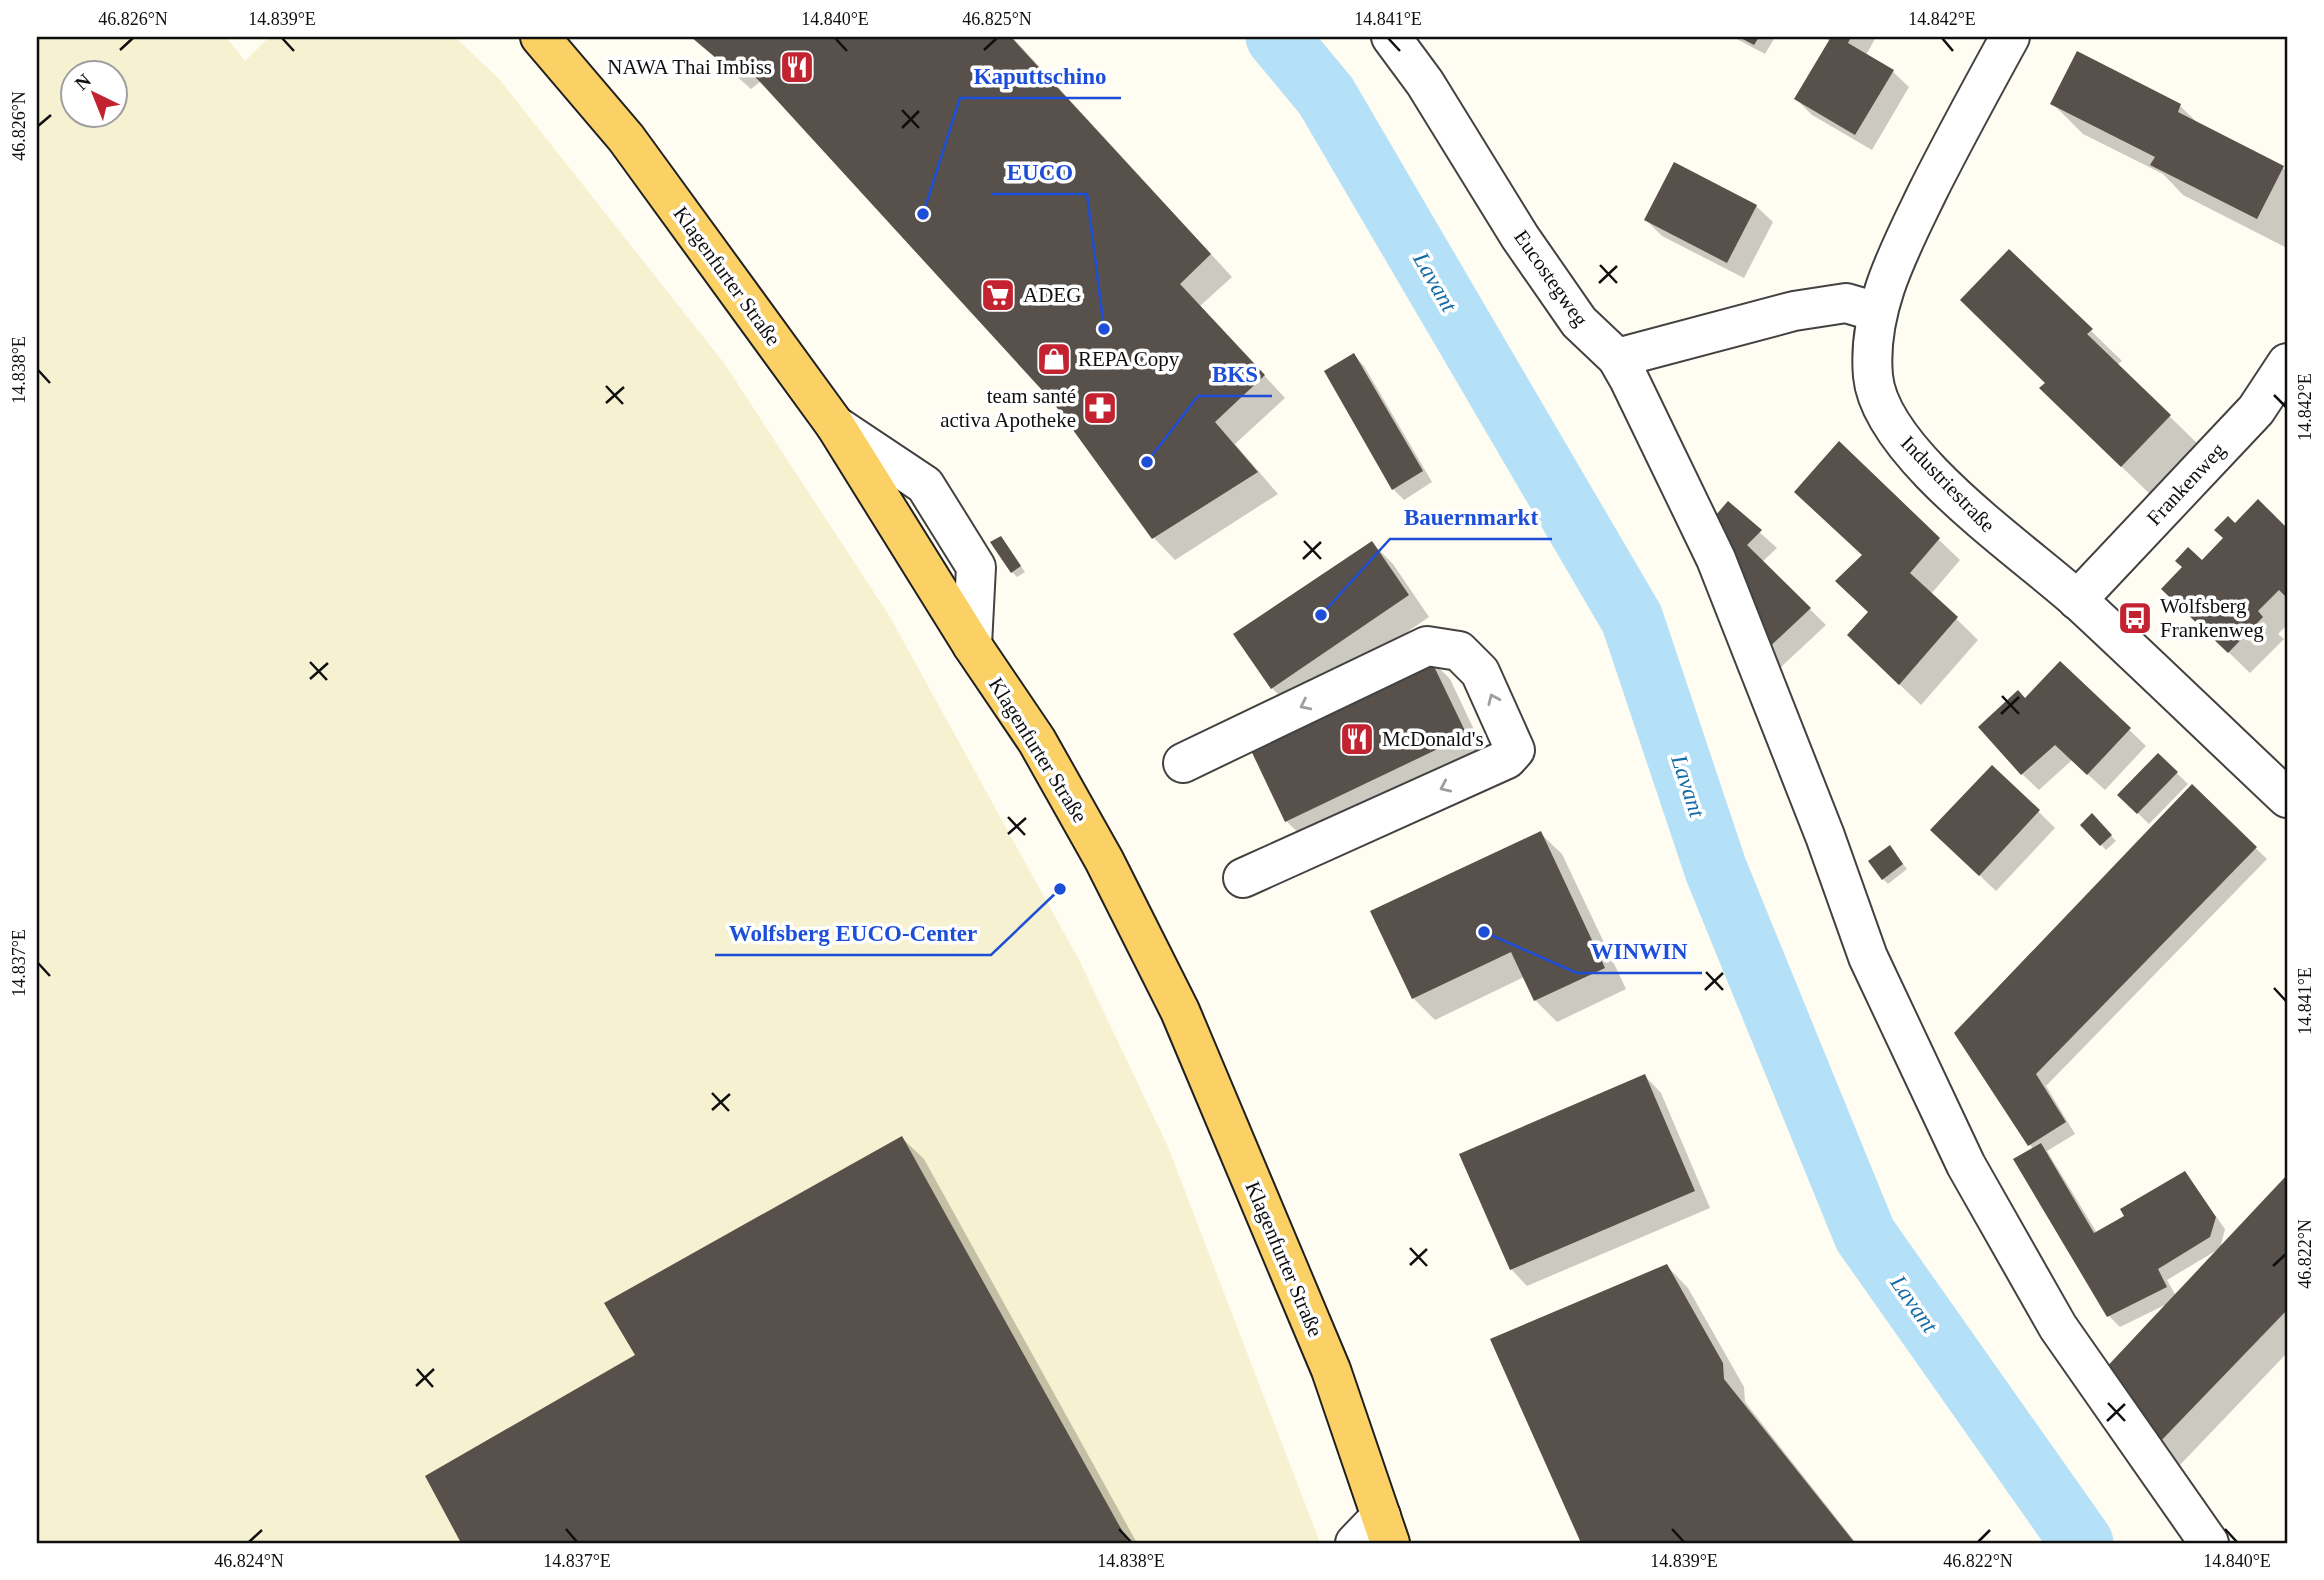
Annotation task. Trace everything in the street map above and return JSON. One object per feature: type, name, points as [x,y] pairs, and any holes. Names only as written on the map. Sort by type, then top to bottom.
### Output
[{"type":"main road","name":"Klagenfurter Straße","points":[[540,37],[626,138],[835,425],[972,645],[1037,741],[1068,795],[1180,1011],[1331,1370],[1385,1530]]},
{"type":"street","name":"Eucostegweg","points":[[1391,37],[1425,83],[1520,237],[1579,322],[1616,358],[1716,558],[1825,836],[1868,957],[1966,1165],[2058,1327],[2113,1410],[2208,1543]]},
{"type":"street","name":"Industriestraße","points":[[2010,37],[1891,267],[1877,312],[1873,375],[1878,399],[1895,430],[1987,528],[2077,600],[2287,798]]},
{"type":"street","points":[[1616,358],[1794,311],[1846,303],[1877,312]]},
{"type":"street","name":"Frankenweg","points":[[2077,600],[2256,410],[2287,363]]},
{"type":"street","points":[[1183,763],[1427,646],[1459,651],[1480,672],[1516,750],[1507,760],[1243,878]]},
{"type":"street","points":[[1355,1543],[1385,1530]]},
{"type":"shaded area","points":[[37,37],[226,37],[245,61],[269,37],[455,37],[499,79],[724,363],[890,617],[1080,962],[1168,1147],[1319,1540],[1316,1543],[37,1543]]},
{"type":"building","points":[[691,37],[1011,37],[1211,254],[1180,284],[1265,375],[1215,422],[1258,472],[1152,539],[1052,401],[761,83],[739,60],[729,69]]},
{"type":"building","points":[[1739,37],[1759,37],[1754,45]]},
{"type":"building","points":[[1831,37],[1851,37],[1848,43],[1894,70],[1855,135],[1794,99]]},
{"type":"building","points":[[2077,51],[2181,104],[2178,112],[2284,166],[2257,219],[2150,165],[2155,157],[2050,104]]},
{"type":"building","points":[[1674,162],[1757,205],[1727,263],[1644,220]]},
{"type":"building","points":[[2009,249],[2093,329],[2087,334],[2171,415],[2121,467],[2039,388],[2045,383],[1960,300]]},
{"type":"building","points":[[1354,353],[1423,471],[1392,490],[1324,371]]},
{"type":"building","points":[[1839,441],[1940,538],[1910,573],[1958,617],[1899,685],[1847,635],[1868,612],[1835,581],[1862,555],[1794,492]]},
{"type":"building","points":[[2258,499],[2287,528],[2287,598],[2279,590],[2258,611],[2263,617],[2228,653],[2161,589],[2182,567],[2175,561],[2188,547],[2202,560],[2223,538],[2214,530],[2228,516],[2235,523]]},
{"type":"building","points":[[1728,501],[1762,530],[1747,545],[1811,608],[1764,652],[1710,522]]},
{"type":"building","points":[[1001,536],[1021,566],[1011,573],[990,542]]},
{"type":"building","points":[[1372,541],[1409,595],[1271,689],[1233,634]]},
{"type":"building","name":"McDonald's","points":[[1429,656],[1467,735],[1285,822],[1247,742]]},
{"type":"building","points":[[2060,661],[2131,728],[2087,775],[2055,745],[2021,775],[1978,727],[2018,690],[2025,698]]},
{"type":"building","points":[[2158,753],[2178,772],[2137,814],[2117,795]]},
{"type":"building","points":[[1992,765],[2040,810],[1979,876],[1930,830]]},
{"type":"building","points":[[2192,784],[2257,847],[2036,1074],[2066,1122],[2028,1146],[1954,1033]]},
{"type":"building","points":[[2092,813],[2112,835],[2100,846],[2080,825]]},
{"type":"building","points":[[1541,831],[1605,968],[1534,1001],[1511,952],[1412,999],[1370,911]]},
{"type":"building","points":[[1890,845],[1903,864],[1882,880],[1868,861]]},
{"type":"building","points":[[1645,1074],[1695,1191],[1510,1270],[1459,1154]]},
{"type":"building","points":[[902,1136],[1129,1543],[461,1543],[425,1476],[635,1355],[604,1303]]},
{"type":"building","points":[[2041,1143],[2094,1233],[2124,1216],[2120,1209],[2185,1171],[2216,1217],[2210,1237],[2158,1269],[2167,1287],[2107,1317],[2013,1159]]},
{"type":"building","points":[[2287,1175],[2287,1310],[2156,1446],[2101,1373]]},
{"type":"building","points":[[1667,1264],[1723,1363],[1724,1379],[1855,1543],[1581,1543],[1490,1339]]},
{"type":"waterway","name":"Lavant","points":[[1277,37],[1326,96],[1632,619],[1716,870],[1865,1235],[2082,1543]]},
{"type":"place","name":"NAWA Thai Imbiss","points":[[797,67]]},
{"type":"place","name":"Kaputtschino","points":[[923,214]]},
{"type":"place","name":"ADEG","points":[[998,295]]},
{"type":"place","name":"EUCO","points":[[1104,329]]},
{"type":"place","name":"REPA Copy","points":[[1054,359]]},
{"type":"place","name":"team santé activa Apotheke","points":[[1100,408]]},
{"type":"place","name":"BKS","points":[[1147,462]]},
{"type":"place","name":"Bauernmarkt","points":[[1321,615]]},
{"type":"place","name":"Wolfsberg Frankenweg","points":[[2135,618]]},
{"type":"place","name":"McDonald's","points":[[1357,739]]},
{"type":"place","name":"Wolfsberg EUCO-Center","points":[[1060,889]]},
{"type":"place","name":"WINWIN","points":[[1484,932]]}]
